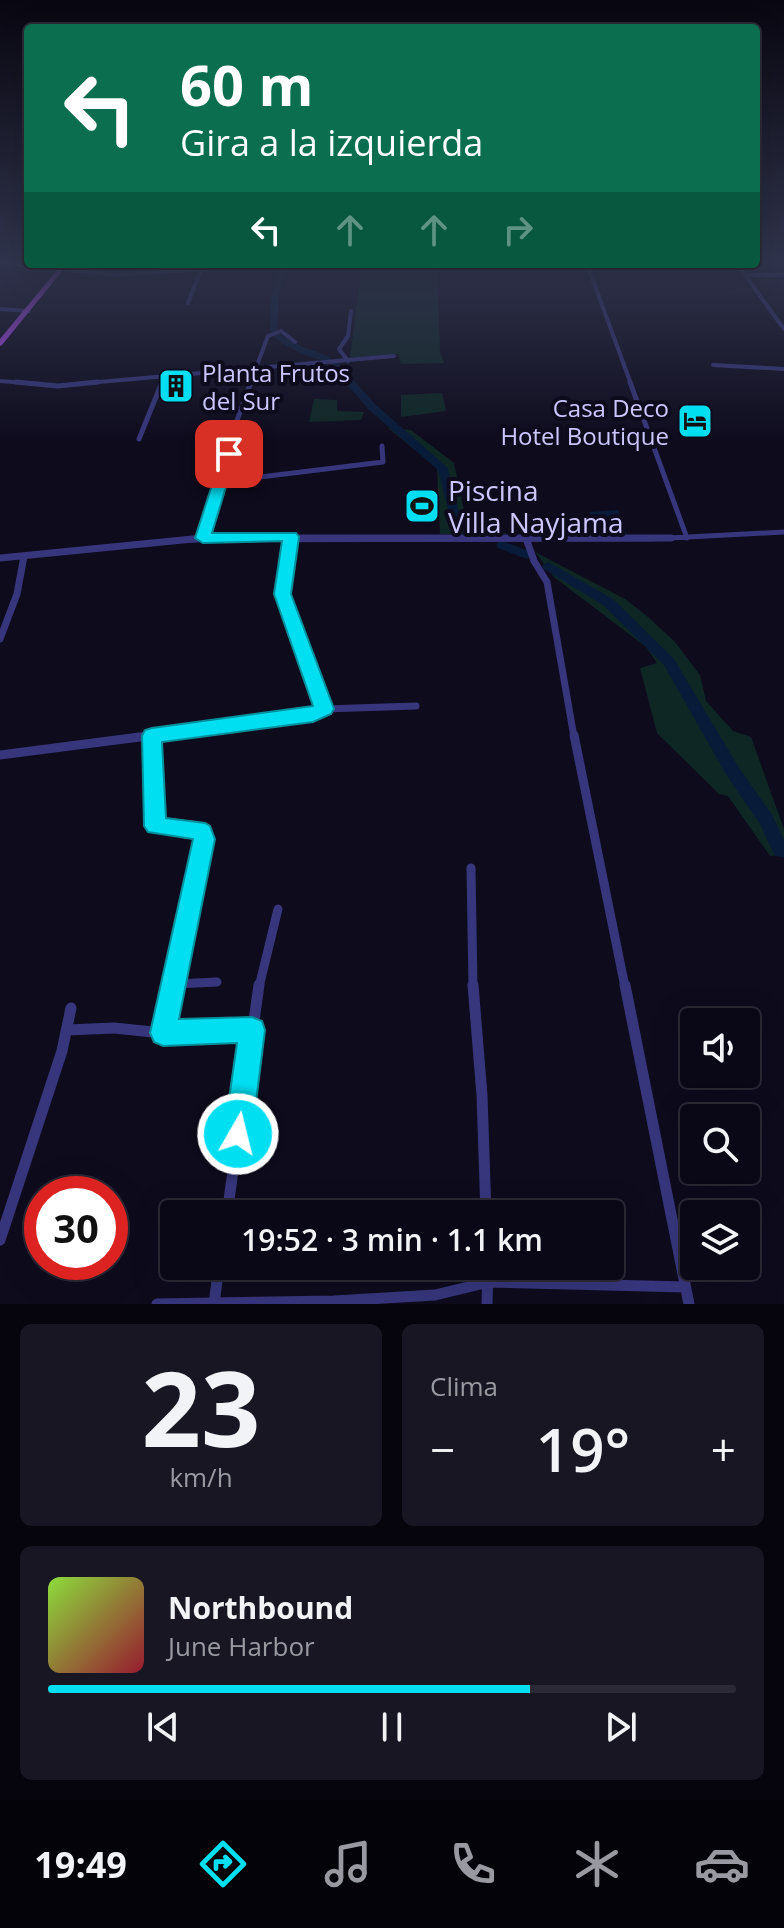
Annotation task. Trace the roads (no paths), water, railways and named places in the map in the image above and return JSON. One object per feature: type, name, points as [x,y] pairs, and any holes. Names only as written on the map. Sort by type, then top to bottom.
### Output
[{"type":"main road","points":[[0,344],[19,322]]},
{"type":"street","points":[[348,361],[339,349],[348,336],[350,322]]},
{"type":"street","points":[[608,322],[687,538]]},
{"type":"street","points":[[203,538],[255,367],[268,336],[281,331],[295,342]]},
{"type":"street","points":[[0,381],[48,386],[394,356]]},
{"type":"street","points":[[713,365],[784,369]]},
{"type":"street","points":[[139,439],[165,375]]},
{"type":"street","points":[[220,482],[383,462],[382,446]]},
{"type":"street","points":[[0,558],[203,538],[687,538],[784,532]]},
{"type":"street","points":[[291,537],[283,594],[324,709]]},
{"type":"street","points":[[526,538],[534,561],[547,582],[564,686],[689,1304]]},
{"type":"street","points":[[0,639],[17,594],[24,556]]},
{"type":"street","points":[[0,755],[313,715],[324,709],[416,706]]},
{"type":"street","points":[[152,736],[155,826],[197,830],[204,839],[163,1033]]},
{"type":"street","points":[[471,868],[473,1017],[482,1095],[486,1200]]},
{"type":"street","points":[[229,1200],[258,990],[278,909]]},
{"type":"street","points":[[175,984],[217,982]]},
{"type":"street","points":[[0,1240],[67,1030],[71,1008]]},
{"type":"street","points":[[67,1030],[114,1028],[163,1033],[252,1030]]},
{"type":"street","points":[[214,1303],[217,1280]]},
{"type":"street","points":[[157,1304],[334,1301],[435,1295],[489,1282],[685,1287]]},
{"type":"street","points":[[487,1304],[489,1282]]},
{"type":"water","points":[[618,510],[627,535],[595,535],[589,512]]},
{"type":"waterway","points":[[274,322],[274,331]]},
{"type":"waterway","points":[[276,335],[293,346],[327,359]]},
{"type":"waterway","points":[[334,364],[372,407],[443,469],[455,518],[480,532]]},
{"type":"waterway","points":[[502,545],[527,555]]},
{"type":"waterway","points":[[548,566],[608,602],[669,662],[733,772],[766,820],[781,851]]},
{"type":"place","name":"Planta Frutos del Sur","points":[[176,386]]},
{"type":"place","name":"Casa Deco Hotel Boutique","points":[[695,421]]},
{"type":"place","name":"Piscina Villa Nayjama","points":[[422,506]]}]
